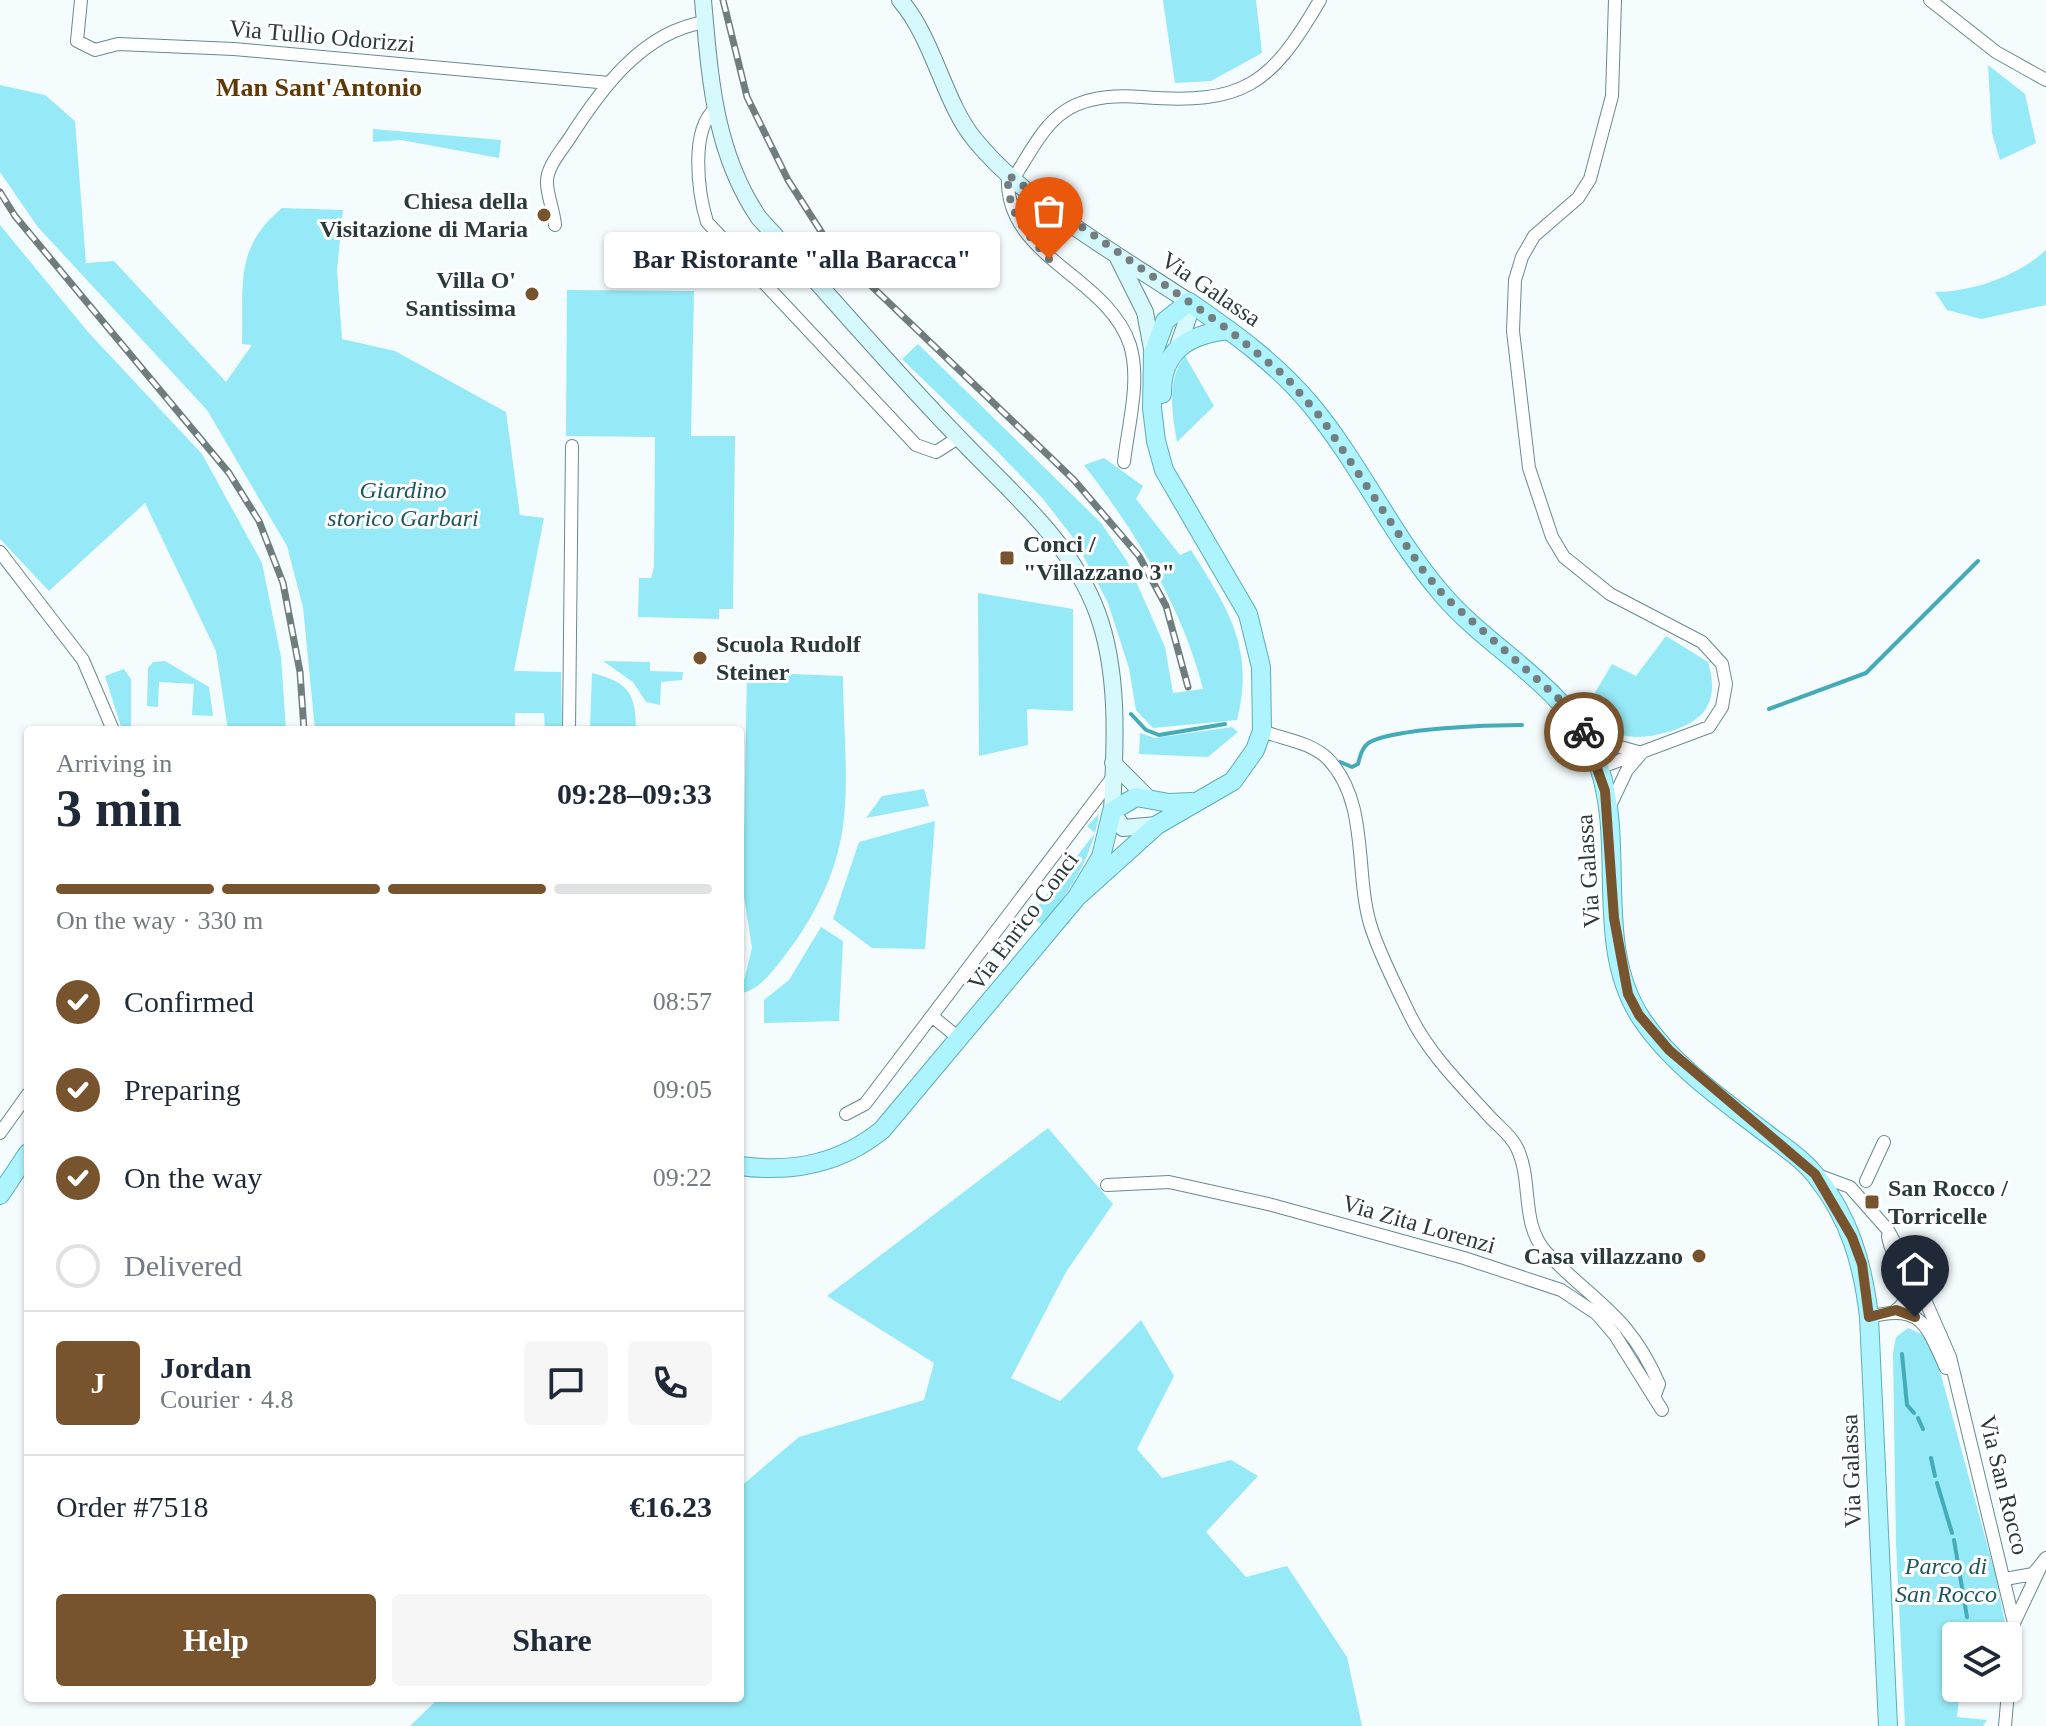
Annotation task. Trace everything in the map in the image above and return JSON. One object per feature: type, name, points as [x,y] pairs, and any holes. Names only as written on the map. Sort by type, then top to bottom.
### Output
[{"type":"main road","name":"Via Galassa","points":[[1189,302],[1261,353],[1311,404],[1445,597],[1558,698],[1580,724],[1599,768],[1608,810],[1620,963],[1639,1015],[1653,1035],[1690,1071],[1815,1174],[1837,1206],[1857,1250],[1869,1317],[1888,1726]]},
{"type":"main road","points":[[1077,897],[1157,825],[1221,790],[1246,767],[1262,731],[1263,688],[1257,639],[1240,597],[1164,470],[1156,441],[1151,399],[1153,354],[1165,321],[1189,302]]},
{"type":"main road","points":[[1185,502],[1167,440],[1162,400],[1167,363],[1179,343],[1209,332],[1229,330]]},
{"type":"main road","points":[[1112,811],[1125,802],[1146,796],[1169,803],[1202,801]]},
{"type":"main road","name":"Via Enrico Conci","points":[[744,1166],[791,1169],[841,1157],[866,1143],[897,1116],[1077,897],[1101,857],[1112,811]]},
{"type":"main road","points":[[0,1195],[24,1159]]},
{"type":"street","name":"Via Tullio Odorizzi","points":[[81,0],[77,41],[95,50],[118,44],[234,49],[609,83]]},
{"type":"street","name":"Via Enrico Conci","points":[[703,0],[715,109],[723,148],[742,193],[759,218],[958,438],[1056,538],[1088,591],[1105,637],[1109,664],[1112,811]]},
{"type":"street","name":"Via Galassa","points":[[900,0],[922,34],[973,138],[1010,177],[1189,302]]},
{"type":"street","points":[[1124,462],[1134,378],[1129,343],[1106,307],[1049,259],[1018,222],[1007,196],[1010,177],[1051,122],[1069,109],[1094,99],[1120,96],[1207,100],[1238,92],[1261,79],[1278,62],[1320,0]]},
{"type":"street","points":[[1599,768],[1699,732],[1715,720],[1725,695],[1722,664],[1702,642],[1610,594],[1564,557],[1543,514],[1529,468],[1513,331],[1515,280],[1522,257],[1540,228],[1578,198],[1590,179],[1612,96],[1615,0]]},
{"type":"street","points":[[1930,0],[1996,52],[2046,80]]},
{"type":"street","points":[[555,225],[547,183],[552,166],[609,83],[660,38],[673,30],[705,22]]},
{"type":"street","name":"Via Enrico Conci","points":[[715,109],[706,116],[700,142],[701,197],[707,222],[916,445],[936,452],[958,438]]},
{"type":"street","points":[[1115,253],[1145,312],[1153,354]]},
{"type":"street","points":[[1179,343],[1189,302]]},
{"type":"street","points":[[569,726],[572,446]]},
{"type":"street","points":[[0,552],[83,660],[111,726]]},
{"type":"street","points":[[1580,724],[1613,745],[1642,753]]},
{"type":"street","points":[[1262,731],[1312,747],[1331,762],[1355,811],[1364,900],[1371,929],[1418,1032],[1512,1138],[1522,1159],[1535,1236],[1545,1251],[1607,1306],[1638,1343],[1659,1384],[1655,1395]]},
{"type":"street","points":[[1608,810],[1627,770],[1642,753]]},
{"type":"street","points":[[1113,770],[1146,796]]},
{"type":"street","name":"Via Enrico Conci","points":[[846,1114],[865,1104],[933,1017],[1113,770]]},
{"type":"street","points":[[1112,811],[1123,828],[1157,825]]},
{"type":"street","points":[[933,1017],[960,1039]]},
{"type":"street","points":[[0,1133],[24,1100]]},
{"type":"street","points":[[1856,1193],[1871,1178],[1884,1142]]},
{"type":"street","name":"Via San Rocco","points":[[1815,1174],[1856,1193],[1888,1230],[1936,1322],[1950,1357],[2014,1622]]},
{"type":"street","name":"Via Zita Lorenzi","points":[[1107,1185],[1169,1182],[1272,1205],[1464,1258],[1561,1290],[1597,1314],[1632,1358],[1662,1410]]},
{"type":"street","name":"Via San Rocco","points":[[1888,1230],[1890,1250],[1906,1286],[1904,1301],[1896,1310],[1923,1323],[1959,1397]]},
{"type":"street","points":[[1869,1317],[1896,1310]]},
{"type":"street","points":[[2005,1579],[2033,1574],[2043,1563]]},
{"type":"street","points":[[2014,1622],[2043,1563]]},
{"type":"street","name":"Via San Rocco","points":[[2005,1726],[2007,1702]]},
{"type":"green space","points":[[1163,0],[1256,0],[1262,53],[1211,81],[1175,83]]},
{"type":"green space","points":[[1988,65],[2025,94],[2036,143],[2000,160],[1992,133]]},
{"type":"green space","name":"Giardino storico Garbari","points":[[0,85],[45,95],[75,121],[86,263],[114,261],[226,382],[252,345],[242,344],[243,286],[248,254],[255,238],[282,208],[343,210],[337,270],[342,339],[395,351],[506,412],[520,515],[544,518],[514,671],[561,672],[562,726],[545,726],[544,713],[515,713],[515,726],[315,726],[303,607],[287,546],[207,410],[37,226],[0,172]]},
{"type":"green space","points":[[373,129],[501,140],[499,158],[401,140],[373,142]]},
{"type":"green space","points":[[0,225],[88,332],[202,454],[262,563],[281,657],[286,726],[227,726],[216,651],[145,503],[49,591],[0,539]]},
{"type":"green space","points":[[2046,250],[2046,305],[1981,319],[1947,310],[1935,292],[1994,281],[2022,268]]},
{"type":"green space","points":[[567,290],[694,291],[691,436],[735,436],[733,609],[719,609],[719,619],[638,617],[639,578],[651,578],[654,567],[655,437],[566,436]]},
{"type":"green space","points":[[918,344],[1101,523],[1127,561],[1165,647],[1173,693],[1203,689],[1183,629],[1155,571],[1122,517],[1084,465],[1104,458],[1143,486],[1136,499],[1180,555],[1191,550],[1235,630],[1243,671],[1237,720],[1153,728],[1136,710],[1129,668],[1108,603],[1075,540],[1043,499],[902,359]]},
{"type":"green space","points":[[1185,356],[1214,406],[1177,442],[1172,408],[1173,386]]},
{"type":"green space","points":[[978,593],[1073,609],[1073,711],[1027,709],[1028,745],[979,756]]},
{"type":"green space","points":[[1666,636],[1708,662],[1712,687],[1705,710],[1688,724],[1662,734],[1634,737],[1613,731],[1590,701],[1612,664],[1636,676]]},
{"type":"green space","points":[[165,661],[209,687],[213,716],[192,715],[194,684],[159,682],[158,707],[147,706],[148,668],[153,662]]},
{"type":"green space","points":[[603,661],[650,662],[650,671],[683,672],[682,680],[661,682],[660,705],[646,702],[633,682]]},
{"type":"green space","points":[[124,669],[131,679],[131,726],[121,726],[105,676]]},
{"type":"green space","points":[[747,672],[843,676],[845,804],[840,843],[831,874],[818,904],[793,945],[770,974],[753,989],[744,992],[752,948],[744,896]]},
{"type":"green space","points":[[592,673],[614,680],[628,691],[634,707],[636,726],[590,726]]},
{"type":"green space","points":[[1232,727],[1238,732],[1208,757],[1139,754],[1140,733],[1155,738]]},
{"type":"green space","points":[[924,789],[929,806],[866,818],[882,796]]},
{"type":"green space","points":[[1099,814],[1096,830],[1095,833],[1087,826]]},
{"type":"green space","points":[[935,821],[925,949],[872,948],[833,919],[859,842]]},
{"type":"green space","points":[[1095,833],[1078,874],[1043,925],[1030,916]]},
{"type":"green space","points":[[821,927],[843,941],[839,1021],[764,1023],[764,1000],[789,980]]},
{"type":"green space","points":[[1048,1128],[1113,1204],[1066,1272],[1011,1378],[1060,1401],[1141,1320],[1174,1376],[1137,1449],[1162,1478],[1231,1460],[1258,1476],[1206,1532],[1246,1577],[1287,1566],[1347,1657],[1362,1726],[410,1726],[435,1702],[744,1702],[744,1484],[799,1437],[924,1400],[934,1363],[827,1296]]},
{"type":"green space","name":"Parco di San Rocco","points":[[1908,1328],[1923,1335],[1938,1364],[1996,1577],[2005,1622],[1942,1622],[1942,1702],[1959,1702],[1957,1717],[1987,1720],[1983,1726],[1905,1726],[1896,1544],[1893,1353],[1896,1337]]},
{"type":"waterway","points":[[1769,709],[1866,673],[1978,561]]},
{"type":"waterway","points":[[1131,714],[1146,730],[1159,735],[1225,724]]},
{"type":"waterway","points":[[1340,762],[1352,767],[1358,764],[1363,749],[1370,742],[1401,733],[1522,725]]},
{"type":"waterway","points":[[1902,1354],[1907,1405],[1914,1413]]},
{"type":"waterway","points":[[1918,1418],[1923,1429]]},
{"type":"waterway","points":[[1931,1458],[1935,1476]]},
{"type":"waterway","points":[[1937,1483],[1952,1533]]},
{"type":"waterway","points":[[1954,1540],[1967,1617]]},
{"type":"railway","points":[[723,0],[747,97],[788,180],[822,233],[861,276],[1074,480],[1139,556],[1166,606],[1188,687]]},
{"type":"railway","points":[[0,192],[15,216],[229,473],[259,521],[283,583],[300,672],[304,726]]},
{"type":"way so far","points":[[1049,259],[1018,222],[1007,196],[1008,175],[1261,353],[1286,377],[1322,419],[1422,569],[1445,597],[1558,698],[1584,732]]},
{"type":"place","name":"Chiesa della Visitazione di Maria","points":[[544,215]]},
{"type":"place","name":"Bar Ristorante \"alla Baracca\"","points":[[1049,259]]},
{"type":"place","name":"Villa O' Santissima","points":[[532,294]]},
{"type":"place","name":"Conci / \"Villazzano 3\"","points":[[1007,558]]},
{"type":"place","name":"Scuola Rudolf Steiner","points":[[700,658]]},
{"type":"place","name":"San Rocco / Torricelle","points":[[1872,1202]]},
{"type":"place","name":"Casa villazzano","points":[[1699,1256]]},
{"type":"district","name":"Man Sant'Antonio","points":[[319,87]]},
{"type":"route","points":[[1584,732],[1605,791],[1620,963],[1628,994],[1639,1015],[1653,1035],[1690,1071],[1815,1174],[1837,1206],[1852,1237],[1862,1264],[1869,1317],[1896,1310],[1915,1317]]}]
